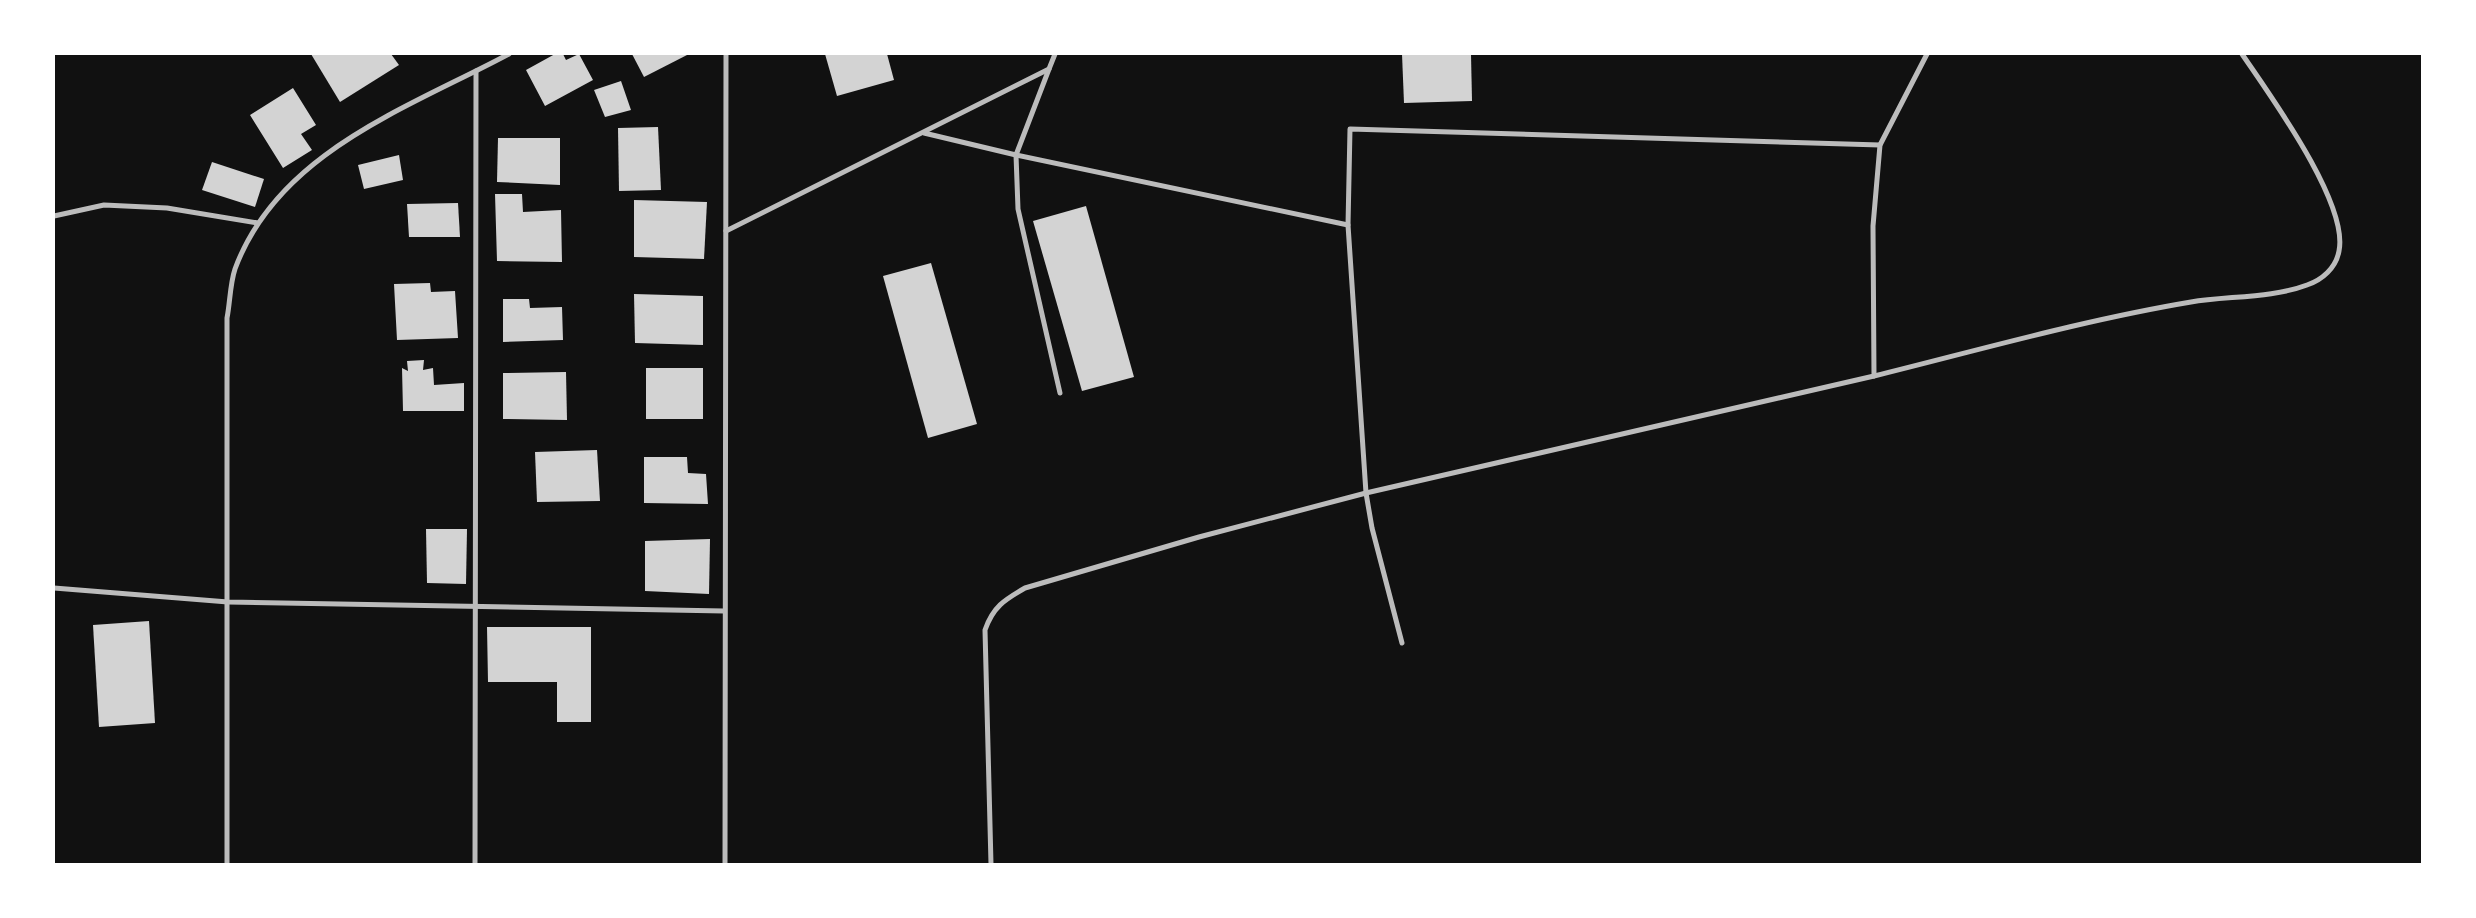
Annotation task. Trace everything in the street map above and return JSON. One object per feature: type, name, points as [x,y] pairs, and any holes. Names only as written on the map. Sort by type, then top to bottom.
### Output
[{"type":"street","points":[[228,864],[227,318],[235,270],[258,223],[313,165],[352,136],[398,110],[509,54]]},
{"type":"street","points":[[725,864],[726,54]]},
{"type":"street","points":[[1055,54],[1016,155],[1018,209],[1060,393]]},
{"type":"street","points":[[1874,376],[1873,226],[1880,145],[1927,54]]},
{"type":"street","points":[[991,864],[985,630],[991,614],[1007,599],[1025,588],[1199,537],[1366,493],[1874,376],[2059,329],[2191,302],[2278,291],[2307,285],[2328,274],[2339,251],[2338,229],[2328,195],[2290,124],[2242,54]]},
{"type":"street","points":[[726,231],[1049,69]]},
{"type":"street","points":[[475,864],[476,71]]},
{"type":"street","points":[[1402,643],[1372,528],[1366,493],[1348,225],[1350,129],[1880,145]]},
{"type":"street","points":[[924,133],[1016,155],[1348,225]]},
{"type":"street","points":[[54,216],[104,205],[167,208],[258,223]]},
{"type":"street","points":[[54,588],[228,602],[724,611]]},
{"type":"building","points":[[311,54],[391,54],[399,65],[340,102]]},
{"type":"building","points":[[555,54],[563,54],[566,60],[579,54],[593,80],[545,106],[526,70]]},
{"type":"building","points":[[632,54],[689,54],[644,77]]},
{"type":"building","points":[[825,54],[887,54],[894,80],[837,96]]},
{"type":"building","points":[[1402,54],[1471,54],[1472,101],[1404,103]]},
{"type":"building","points":[[621,81],[631,110],[605,117],[594,90]]},
{"type":"building","points":[[293,88],[316,125],[301,134],[312,150],[283,168],[250,115]]},
{"type":"building","points":[[658,127],[661,190],[619,191],[618,128]]},
{"type":"building","points":[[498,138],[560,138],[560,185],[497,182]]},
{"type":"building","points":[[399,155],[403,180],[364,189],[358,165]]},
{"type":"building","points":[[212,162],[264,179],[255,207],[202,190]]},
{"type":"building","points":[[495,194],[522,194],[523,212],[561,210],[562,262],[497,261]]},
{"type":"building","points":[[634,200],[707,202],[704,259],[634,257]]},
{"type":"building","points":[[458,203],[460,237],[409,237],[407,204]]},
{"type":"building","points":[[1086,206],[1134,377],[1082,391],[1033,221]]},
{"type":"building","points":[[931,263],[977,424],[928,438],[883,276]]},
{"type":"building","points":[[430,283],[431,292],[455,291],[458,338],[397,340],[394,284]]},
{"type":"building","points":[[634,294],[703,296],[703,345],[635,343]]},
{"type":"building","points":[[503,299],[529,299],[530,308],[562,307],[563,340],[503,342]]},
{"type":"building","points":[[424,360],[423,370],[433,368],[434,385],[464,383],[464,411],[403,411],[402,368],[408,371],[407,361]]},
{"type":"building","points":[[646,368],[703,368],[703,419],[646,419]]},
{"type":"building","points":[[566,372],[567,420],[503,419],[503,373]]},
{"type":"building","points":[[597,450],[600,501],[537,502],[535,452]]},
{"type":"building","points":[[644,457],[687,457],[688,473],[706,474],[708,504],[644,503]]},
{"type":"building","points":[[426,529],[467,529],[466,584],[427,583]]},
{"type":"building","points":[[710,539],[709,594],[645,591],[645,541]]},
{"type":"building","points":[[149,621],[155,723],[99,727],[93,625]]},
{"type":"building","points":[[487,627],[591,627],[591,722],[557,722],[557,682],[488,682]]}]
